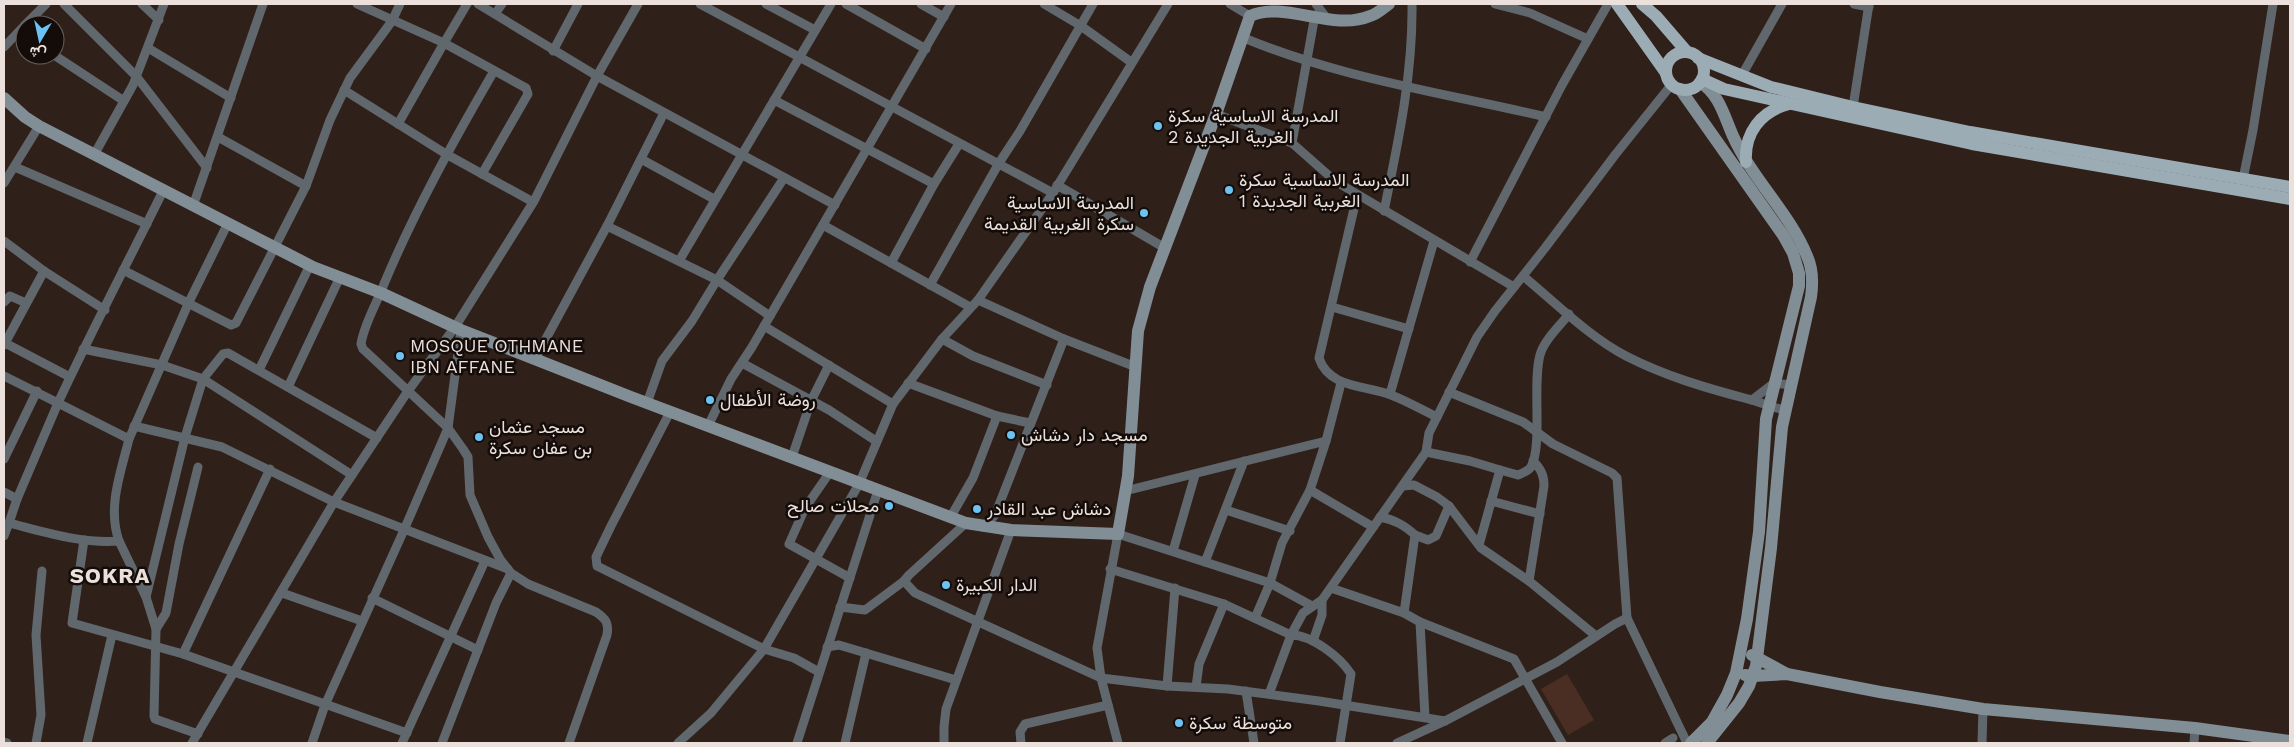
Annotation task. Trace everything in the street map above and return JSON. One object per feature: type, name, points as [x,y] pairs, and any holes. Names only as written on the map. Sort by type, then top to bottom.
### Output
[{"type":"main road","points":[[1617,4],[1676,87],[1691,88],[1701,80],[1703,68],[1656,16],[1642,4]]},
{"type":"main road","points":[[1666,72],[1666,67],[1672,57],[1693,55],[1771,86],[1854,107],[1970,132],[2290,187]]},
{"type":"main road","points":[[1701,80],[1724,88],[1789,104],[1849,115],[1972,144],[2290,199]]},
{"type":"main road","points":[[1746,162],[1748,142],[1756,124],[1770,111],[1789,104]]},
{"type":"street","points":[[36,15],[46,4]]},
{"type":"street","points":[[64,4],[136,76],[207,168]]},
{"type":"street","points":[[142,4],[159,20]]},
{"type":"street","points":[[94,155],[136,76],[164,4]]},
{"type":"street","points":[[193,206],[263,4]]},
{"type":"street","points":[[357,4],[444,43],[526,88],[528,94],[482,174]]},
{"type":"street","points":[[123,270],[235,325],[306,186],[330,120],[350,78],[392,21],[400,4]]},
{"type":"street","points":[[398,124],[466,4]]},
{"type":"street","points":[[478,4],[597,76],[835,205]]},
{"type":"street","points":[[495,14],[502,4]]},
{"type":"street","points":[[553,51],[578,4]]},
{"type":"street","points":[[192,743],[334,502],[408,391],[458,328],[533,202],[597,76],[638,4]]},
{"type":"street","points":[[700,4],[959,144],[1055,189],[1165,248]]},
{"type":"street","points":[[766,4],[815,30]]},
{"type":"street","points":[[678,261],[831,4]]},
{"type":"street","points":[[846,4],[926,49]]},
{"type":"street","points":[[921,4],[944,17]]},
{"type":"street","points":[[708,426],[731,379],[868,150],[951,4]]},
{"type":"street","points":[[1044,4],[1081,26],[1131,62]]},
{"type":"street","points":[[930,285],[999,163],[1020,131],[1093,4]]},
{"type":"street","points":[[678,743],[711,713],[764,649],[859,484],[893,404],[942,339],[978,300],[1055,189],[1168,4]]},
{"type":"street","points":[[1230,4],[1250,16]]},
{"type":"street","points":[[1118,743],[1101,678],[1098,638],[1125,491],[1138,332],[1150,287],[1216,114],[1244,38],[1250,16],[1257,11],[1269,8],[1319,12],[1357,19],[1370,16],[1389,4]]},
{"type":"street","points":[[1384,211],[1407,87],[1413,36],[1412,4]]},
{"type":"street","points":[[1495,4],[1530,13],[1588,39]]},
{"type":"street","points":[[1470,262],[1608,4]]},
{"type":"street","points":[[1742,75],[1782,4]]},
{"type":"street","points":[[1854,4],[1869,5],[1854,107]]},
{"type":"street","points":[[2243,179],[2253,130],[2273,4]]},
{"type":"street","points":[[1292,143],[1306,62],[1319,12]]},
{"type":"street","points":[[4,48],[15,36]]},
{"type":"street","points":[[1244,38],[1306,62],[1407,87],[1546,117]]},
{"type":"street","points":[[148,48],[232,98]]},
{"type":"street","points":[[65,62],[124,101]]},
{"type":"street","points":[[494,71],[446,154],[398,250],[362,341],[362,347],[448,428],[468,457],[470,495],[488,537],[509,571]]},
{"type":"street","points":[[1701,80],[1719,101],[1746,162],[1799,239],[1811,267],[1811,297],[1785,410],[1771,548],[1757,656],[1752,676],[1739,703],[1707,743]]},
{"type":"street","points":[[1269,694],[1291,634],[1304,613],[1322,600],[1426,452],[1429,433],[1436,417],[1477,337],[1609,162],[1676,87],[1766,210],[1793,253],[1799,286],[1769,407],[1759,532],[1741,652],[1736,673],[1722,706],[1712,722],[1689,743],[1627,618],[1617,478],[1612,473],[1553,444],[1536,430],[1502,412],[1449,392]]},
{"type":"street","points":[[344,90],[446,154],[533,202]]},
{"type":"street","points":[[4,98],[25,117],[39,126],[163,192],[310,265],[381,292],[458,328],[670,412],[966,523],[1011,530],[1118,534],[1270,583],[1312,606]]},
{"type":"street","points":[[774,100],[934,184]]},
{"type":"street","points":[[535,359],[607,226],[664,113]]},
{"type":"street","points":[[1216,114],[1292,143],[1335,181],[1357,196],[1514,287]]},
{"type":"street","points":[[4,183],[39,126]]},
{"type":"street","points":[[218,137],[306,186]]},
{"type":"street","points":[[891,263],[934,184],[959,144]]},
{"type":"street","points":[[641,160],[714,199]]},
{"type":"street","points":[[15,167],[147,224]]},
{"type":"street","points":[[647,403],[662,361],[692,321],[784,178]]},
{"type":"street","points":[[4,536],[17,499],[70,377],[163,192]]},
{"type":"street","points":[[1357,196],[1319,358],[1321,365],[1341,383],[1390,394],[1436,417]]},
{"type":"street","points":[[198,734],[154,716],[156,628],[146,598],[119,541],[116,531],[115,496],[134,426],[189,302],[228,223]]},
{"type":"street","points":[[822,225],[970,307]]},
{"type":"street","points":[[607,226],[717,280],[770,316]]},
{"type":"street","points":[[4,241],[44,272],[105,310]]},
{"type":"street","points":[[1390,394],[1434,241]]},
{"type":"street","points":[[259,370],[310,265]]},
{"type":"street","points":[[44,272],[4,344],[70,377]]},
{"type":"street","points":[[1523,276],[1569,314],[1625,355],[1676,378],[1752,400],[1769,407],[1785,410]]},
{"type":"street","points":[[288,387],[340,278]]},
{"type":"street","points":[[4,302],[10,296],[26,303]]},
{"type":"street","points":[[978,300],[1064,339],[1136,367]]},
{"type":"street","points":[[1332,307],[1408,329]]},
{"type":"street","points":[[1426,452],[1470,460],[1518,475],[1529,469],[1533,461],[1536,430],[1537,369],[1540,353],[1569,314]]},
{"type":"street","points":[[764,326],[893,404]]},
{"type":"street","points":[[312,743],[325,705],[448,428],[458,328]]},
{"type":"street","points":[[942,339],[973,356],[1047,385]]},
{"type":"street","points":[[983,527],[995,515],[1064,339]]},
{"type":"street","points":[[83,349],[162,365],[203,379],[352,475]]},
{"type":"street","points":[[146,598],[185,437],[203,379],[225,353],[259,370],[377,438]]},
{"type":"street","points":[[742,363],[811,402],[829,410],[876,441]]},
{"type":"street","points":[[792,457],[811,402],[829,365]]},
{"type":"street","points":[[4,376],[129,439]]},
{"type":"street","points":[[908,383],[997,416],[1030,424]]},
{"type":"street","points":[[1255,618],[1270,583],[1282,543],[1310,490],[1326,441],[1341,383]]},
{"type":"street","points":[[1752,400],[1774,383],[1791,385]]},
{"type":"street","points":[[4,459],[37,391]]},
{"type":"street","points":[[670,412],[596,557],[597,566],[764,649],[794,658],[819,672]]},
{"type":"street","points":[[950,518],[972,478],[997,416]]},
{"type":"street","points":[[134,426],[222,447],[334,502],[509,571],[528,584],[596,612],[604,618],[608,625],[607,635],[569,743]]},
{"type":"street","points":[[1125,491],[1326,441]]},
{"type":"street","points":[[1205,562],[1244,461]]},
{"type":"street","points":[[1529,581],[1544,477],[1540,468],[1533,461]]},
{"type":"street","points":[[156,628],[166,613],[174,567],[198,467]]},
{"type":"street","points":[[183,654],[270,469]]},
{"type":"street","points":[[1479,545],[1500,470]]},
{"type":"street","points":[[830,472],[805,508],[790,542],[794,548],[850,578]]},
{"type":"street","points":[[1173,551],[1195,475]]},
{"type":"street","points":[[1403,486],[1414,485],[1437,497],[1449,506],[1479,545],[1529,581],[1596,636]]},
{"type":"street","points":[[797,743],[878,490]]},
{"type":"street","points":[[1310,490],[1373,527]]},
{"type":"street","points":[[4,492],[17,499]]},
{"type":"street","points":[[1491,501],[1540,514]]},
{"type":"street","points":[[1380,517],[1393,519],[1407,527],[1415,535],[1428,540],[1436,536],[1449,506]]},
{"type":"street","points":[[1226,510],[1290,530]]},
{"type":"street","points":[[9,523],[84,540],[119,541]]},
{"type":"street","points":[[840,607],[865,610],[904,581],[966,523]]},
{"type":"street","points":[[944,743],[945,718],[956,680],[1011,530]]},
{"type":"street","points":[[1404,613],[1415,535]]},
{"type":"street","points":[[84,540],[72,623],[183,654],[407,733]]},
{"type":"street","points":[[402,743],[452,637],[485,561]]},
{"type":"street","points":[[1110,569],[1224,604],[1291,634],[1300,635],[1314,641],[1341,663],[1351,674],[1340,743]]},
{"type":"street","points":[[36,743],[41,715],[36,635],[42,571]]},
{"type":"street","points":[[442,743],[509,571]]},
{"type":"street","points":[[904,581],[915,593],[1101,678],[1168,686],[1246,691],[1445,721]]},
{"type":"street","points":[[1168,686],[1175,588]]},
{"type":"street","points":[[1331,588],[1404,613],[1420,622],[1512,657],[1562,743]]},
{"type":"street","points":[[282,593],[362,620]]},
{"type":"street","points":[[372,598],[478,650]]},
{"type":"street","points":[[1314,641],[1322,615],[1322,600]]},
{"type":"street","points":[[1196,687],[1199,664],[1224,604]]},
{"type":"street","points":[[1397,743],[1525,680],[1627,618]]},
{"type":"street","points":[[1420,622],[1425,717]]},
{"type":"street","points":[[87,743],[112,635]]},
{"type":"street","points":[[827,647],[839,645],[956,680]]},
{"type":"street","points":[[1741,652],[1757,656],[1786,674]]},
{"type":"street","points":[[845,743],[866,653]]},
{"type":"street","points":[[1736,673],[1752,676],[1786,674],[1872,691],[1983,708],[2195,728],[2290,741]]},
{"type":"street","points":[[1246,691],[1254,743]]},
{"type":"street","points":[[1021,743],[1020,732],[1025,724],[1108,705]]},
{"type":"street","points":[[1982,743],[1983,708]]},
{"type":"street","points":[[2194,743],[2195,728]]},
{"type":"shaded area","points":[[1567,674],[1594,720],[1568,735],[1541,689]]},
{"type":"place","name":"المدرسة الاساسية سكرة الغربية الجديدة 2","points":[[1158,126]]},
{"type":"place","name":"المدرسة الاساسية سكرة الغربية الجديدة 1","points":[[1229,190]]},
{"type":"place","name":"المدرسة الاساسية سكرة الغربية القديمة","points":[[1144,213]]},
{"type":"place","name":"MOSQUE OTHMANE IBN AFFANE","points":[[400,356]]},
{"type":"place","name":"روضة الأطفال","points":[[710,400]]},
{"type":"place","name":"مسجد دار دشاش","points":[[1011,435]]},
{"type":"place","name":"مسجد عثمان بن عفان سكرة","points":[[479,437]]},
{"type":"place","name":"محلات صالح","points":[[889,506]]},
{"type":"place","name":"دشاش عبد القادر","points":[[977,509]]},
{"type":"place","name":"الدار الكبيرة","points":[[946,585]]},
{"type":"place","name":"متوسطة سكرة","points":[[1179,723]]},
{"type":"district","name":"SOKRA","points":[[110,575]]}]
